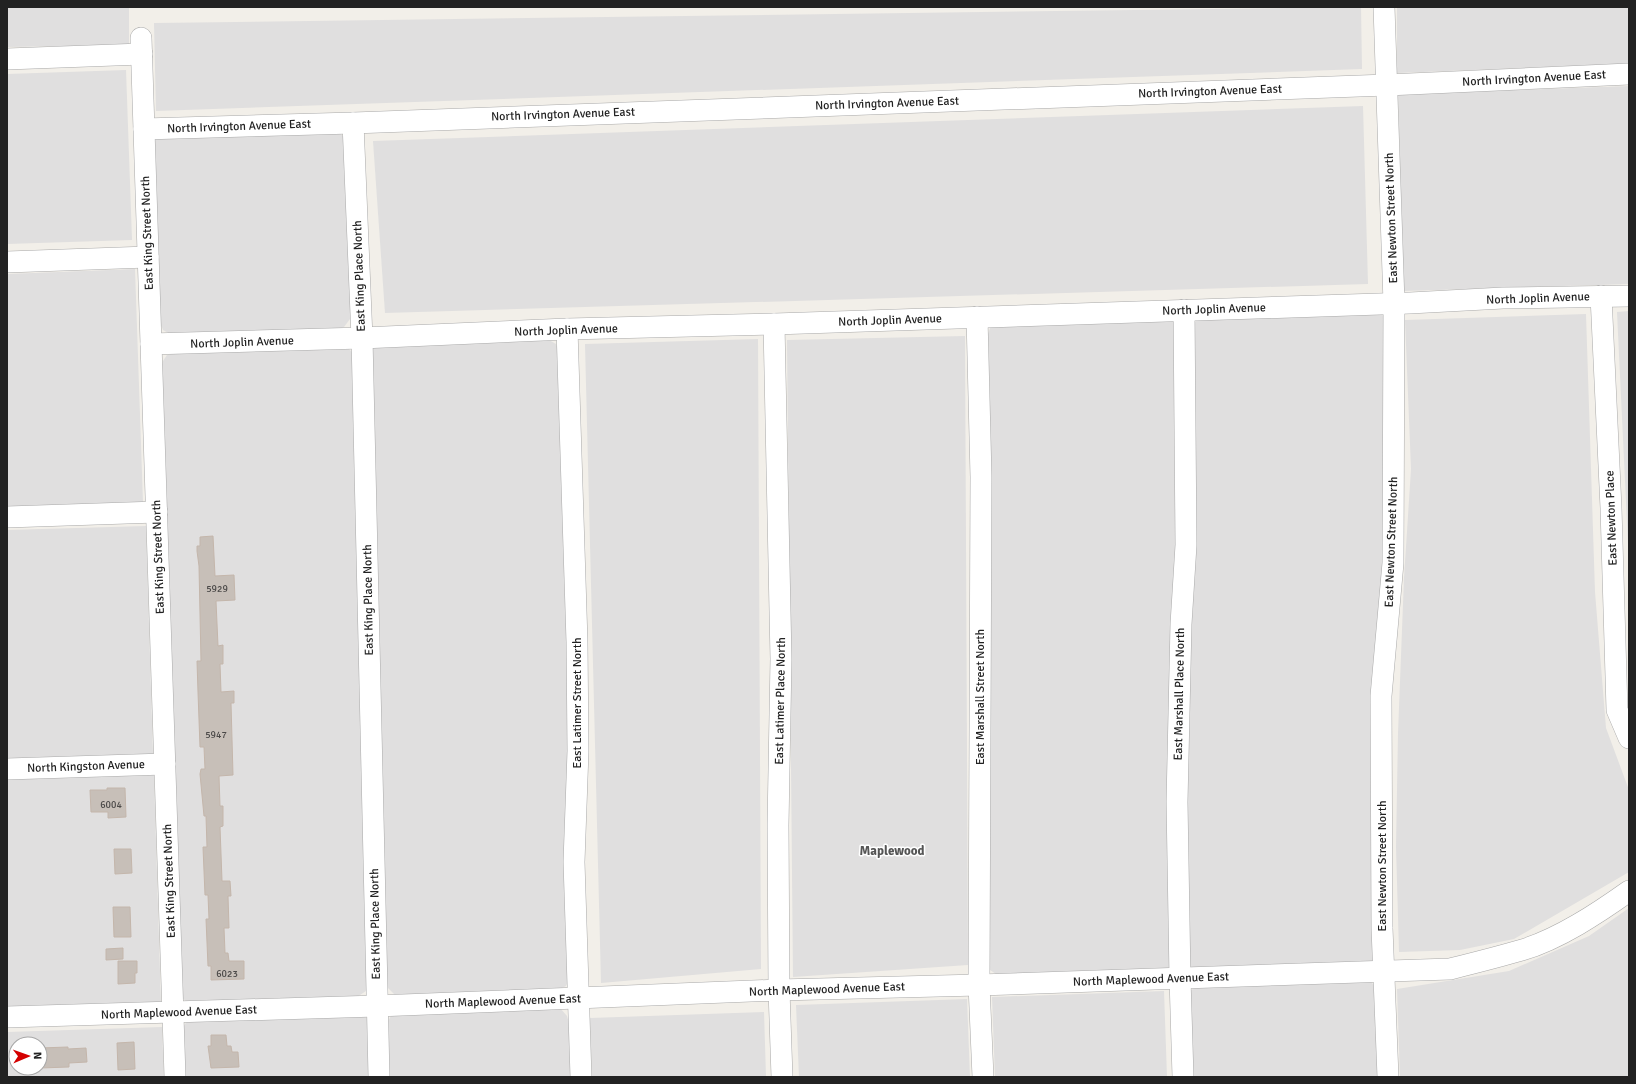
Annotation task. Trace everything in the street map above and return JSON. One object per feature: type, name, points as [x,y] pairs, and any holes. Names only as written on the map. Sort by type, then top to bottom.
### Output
[{"type":"street","name":"East Newton Street North","points":[[1384,7],[1394,303],[1393,563],[1382,696],[1383,972],[1388,1077]]},
{"type":"street","name":"East King Street North","points":[[7,59],[141,46],[175,1077]]},
{"type":"street","name":"North Irvington Avenue East","points":[[144,129],[352,123],[1387,85],[1629,74]]},
{"type":"street","name":"East King Place North","points":[[352,123],[362,338],[379,1077]]},
{"type":"street","points":[[7,262],[148,257]]},
{"type":"street","name":"East Newton Place","points":[[1601,296],[1611,508],[1617,710],[1629,738]]},
{"type":"street","name":"North Joplin Avenue","points":[[151,344],[362,338],[567,329],[774,324],[1629,296]]},
{"type":"street","name":"East Marshall Place North","points":[[1183,1077],[1177,802],[1181,624],[1186,545],[1184,310]]},
{"type":"street","name":"East Marshall Street North","points":[[977,317],[981,477],[980,985],[983,1077]]},
{"type":"street","name":"East Latimer Place North","points":[[774,324],[781,659],[778,825],[779,990],[782,1077]]},
{"type":"street","name":"East Latimer Street North","points":[[567,329],[577,642],[578,751],[574,862],[581,1077]]},
{"type":"street","points":[[7,517],[157,512]]},
{"type":"street","name":"North Kingston Avenue","points":[[7,769],[165,764]]},
{"type":"street","name":"North Maplewood Avenue East","points":[[7,1017],[377,1006],[779,990],[980,985],[1450,969],[1523,950],[1566,930],[1610,904],[1629,890]]},
{"type":"shaded area","points":[[7,7],[129,7],[129,45],[7,47]]},
{"type":"shaded area","points":[[1361,7],[1362,69],[156,111],[154,23]]},
{"type":"shaded area","points":[[1397,7],[1629,7],[1629,64],[1397,73]]},
{"type":"shaded area","points":[[126,70],[132,240],[7,244],[7,74]]},
{"type":"shaded area","points":[[1629,86],[1629,284],[1404,291],[1398,94]]},
{"type":"shaded area","points":[[1363,106],[1368,284],[385,313],[373,141]]},
{"type":"shaded area","points":[[339,132],[344,137],[351,313],[350,319],[344,327],[340,329],[170,334],[163,330],[161,325],[154,142],[156,139]]},
{"type":"shaded area","points":[[135,269],[143,503],[7,507],[7,274]]},
{"type":"shaded area","points":[[1629,311],[1629,565],[1617,312]]},
{"type":"shaded area","points":[[1381,313],[1384,317],[1388,426],[1374,959],[1372,962],[1193,969],[1188,963],[1185,826],[1187,711],[1195,562],[1196,444],[1193,325],[1200,318]]},
{"type":"shaded area","points":[[1586,314],[1595,592],[1606,728],[1629,790],[1629,872],[1514,939],[1460,950],[1399,952],[1396,847],[1398,733],[1404,578],[1411,469],[1405,320]]},
{"type":"shaded area","points":[[1172,321],[1175,323],[1179,468],[1170,966],[1167,969],[996,974],[990,970],[988,965],[991,458],[988,334],[990,328],[993,326]]},
{"type":"shaded area","points":[[965,336],[968,965],[793,977],[787,340]]},
{"type":"shaded area","points":[[758,339],[761,969],[601,983],[585,344]]},
{"type":"shaded area","points":[[549,340],[556,344],[558,349],[569,692],[568,982],[566,986],[560,989],[395,995],[388,988],[386,982],[372,349],[375,347]]},
{"type":"shaded area","points":[[349,349],[352,352],[368,985],[366,991],[357,997],[187,1002],[182,998],[161,369],[163,361],[167,355],[174,353]]},
{"type":"shaded area","points":[[146,526],[153,755],[7,759],[7,530]]},
{"type":"shaded area","points":[[154,775],[161,1005],[7,1010],[7,779]]},
{"type":"shaded area","points":[[1629,908],[1629,1077],[1400,1077],[1397,989],[1509,971],[1589,936]]},
{"type":"shaded area","points":[[1371,982],[1374,985],[1378,1077],[1192,1077],[1189,994],[1191,990],[1197,987]]},
{"type":"shaded area","points":[[1164,991],[1167,1077],[995,1077],[992,997]]},
{"type":"shaded area","points":[[967,999],[970,1077],[799,1077],[796,1005]]},
{"type":"shaded area","points":[[560,1008],[567,1016],[569,1023],[571,1077],[389,1077],[387,1023],[392,1014]]},
{"type":"shaded area","points":[[764,1012],[766,1077],[592,1077],[590,1018]]},
{"type":"shaded area","points":[[364,1016],[368,1019],[371,1077],[184,1077],[182,1029],[187,1021]]},
{"type":"shaded area","points":[[162,1027],[164,1077],[7,1077],[7,1032]]},
{"type":"building","points":[[213,536],[215,576],[234,575],[235,600],[216,601],[218,646],[223,645],[223,664],[220,664],[221,692],[234,691],[234,703],[231,703],[233,775],[219,776],[220,806],[223,806],[223,826],[220,827],[222,881],[230,881],[231,896],[228,896],[229,928],[224,928],[225,953],[228,953],[229,961],[244,961],[244,979],[211,980],[211,966],[208,966],[206,919],[209,919],[208,895],[205,895],[203,847],[207,847],[206,816],[204,816],[200,774],[201,769],[205,769],[204,747],[200,747],[197,661],[201,661],[199,566],[197,546],[200,546],[200,537]]},
{"type":"building","points":[[107,788],[125,788],[126,817],[108,818],[108,812],[91,812],[90,790],[107,790]]},
{"type":"building","points":[[114,849],[131,849],[132,873],[115,874]]},
{"type":"building","points":[[113,907],[130,907],[131,937],[114,937]]},
{"type":"building","points":[[123,948],[123,959],[106,960],[106,949]]},
{"type":"building","points":[[118,961],[137,961],[135,983],[118,984]]},
{"type":"building","points":[[211,1035],[226,1035],[227,1046],[231,1046],[232,1052],[238,1052],[239,1067],[211,1068],[208,1046],[211,1046]]},
{"type":"building","points":[[134,1042],[135,1069],[118,1070],[117,1043]]},
{"type":"building","points":[[48,1048],[86,1048],[87,1062],[69,1063],[69,1067],[48,1068]]},
{"type":"district","name":"Maplewood","points":[[892,850]]}]
